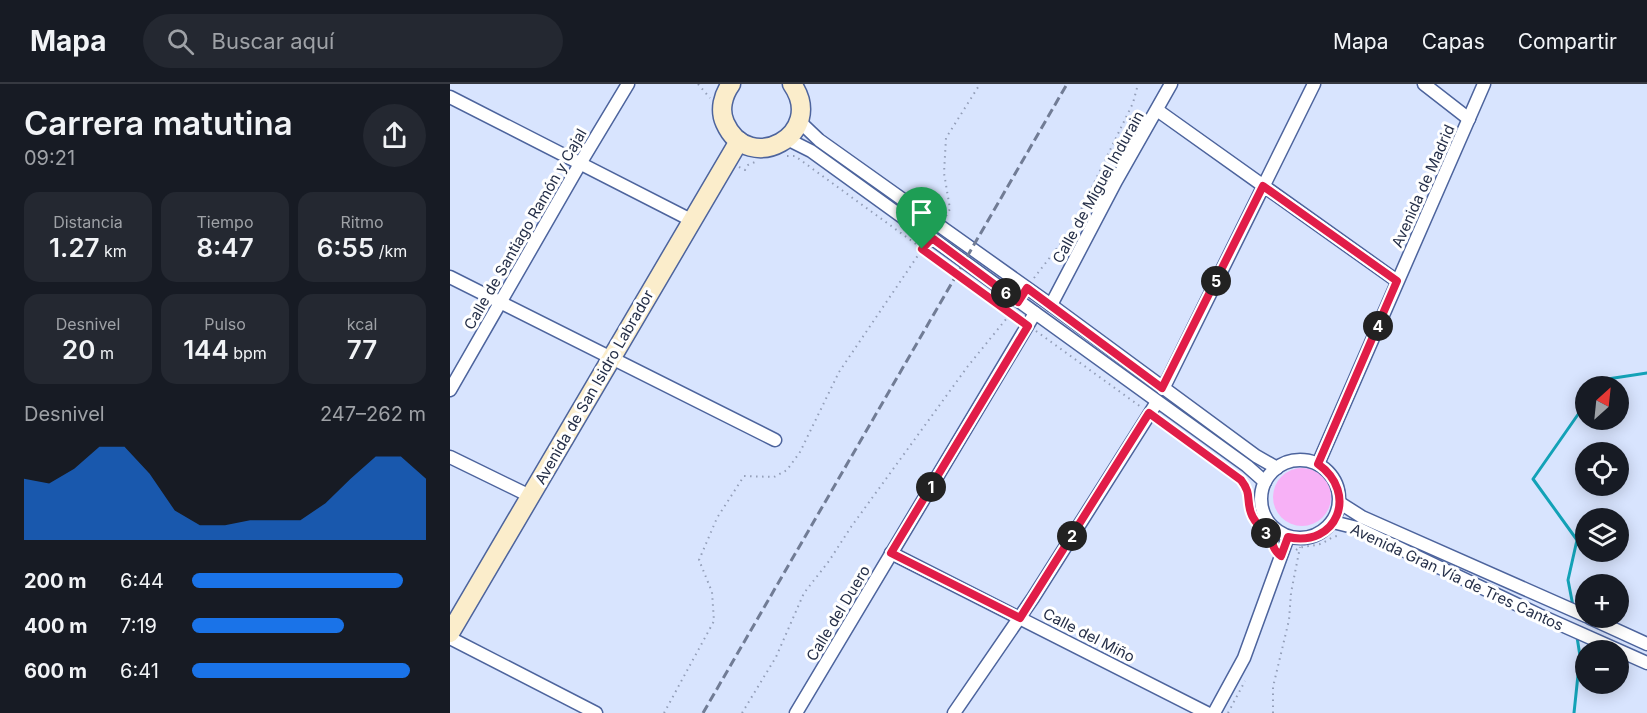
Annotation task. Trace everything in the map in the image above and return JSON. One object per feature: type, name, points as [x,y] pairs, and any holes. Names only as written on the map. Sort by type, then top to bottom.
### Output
[{"type":"street","name":"Calle de Santiago Ramón y Cajal","points":[[450,390],[580,162],[628,84]]},
{"type":"street","points":[[786,147],[799,121],[801,109],[799,97],[792,84]]},
{"type":"street","name":"Calle de Miguel Indurain","points":[[1051,305],[1116,181],[1172,84]]},
{"type":"street","points":[[1162,388],[1314,84]]},
{"type":"street","points":[[1424,84],[1469,119]]},
{"type":"street","name":"Avenida de Madrid","points":[[1318,464],[1484,84]]},
{"type":"street","points":[[720,92],[724,120],[729,132],[739,141],[750,147],[776,146],[811,152],[1247,466],[1265,482]]},
{"type":"street","points":[[450,97],[691,220]]},
{"type":"street","points":[[1157,110],[1397,281]]},
{"type":"street","points":[[799,121],[819,140],[1051,305],[1256,456],[1277,468]]},
{"type":"street","name":"Avenida de San Isidro Labrador","points":[[450,633],[739,141]]},
{"type":"street","points":[[450,277],[775,440]]},
{"type":"street","name":"Calle del Duero","points":[[796,713],[1035,313]]},
{"type":"street","points":[[954,713],[1020,618],[1157,402]]},
{"type":"street","points":[[450,457],[530,496]]},
{"type":"street","points":[[1297,460],[1318,464],[1335,481],[1339,492],[1340,503],[1333,522],[1314,537],[1303,539],[1288,537],[1271,526],[1265,516],[1261,505],[1261,493],[1265,482],[1277,468],[1287,462],[1297,460]]},
{"type":"street","name":"Avenida Gran Vía de Tres Cantos","points":[[1340,503],[1362,517],[1575,611]]},
{"type":"street","name":"Avenida Gran Vía de Tres Cantos","points":[[1333,522],[1358,528],[1539,615],[1647,663]]},
{"type":"street","points":[[1214,713],[1244,658],[1288,537]]},
{"type":"street","name":"Calle del Miño","points":[[891,553],[1208,713]]},
{"type":"street","points":[[1612,628],[1647,644]]},
{"type":"street","points":[[450,638],[596,713]]},
{"type":"path","points":[[698,84],[710,97],[720,92]]},
{"type":"path","points":[[940,226],[950,209],[944,173],[946,138],[981,84]]},
{"type":"path","points":[[1027,288],[1071,230],[1133,103],[1138,84]]},
{"type":"path","points":[[786,147],[922,249],[1241,480],[1247,488],[1250,512],[1259,527],[1271,538],[1273,550],[1281,556],[1292,557],[1294,552],[1300,548],[1320,544],[1334,535],[1345,536]]},
{"type":"path","points":[[727,160],[745,171],[751,162],[761,161]]},
{"type":"path","points":[[664,713],[714,621],[712,592],[699,560],[717,518],[744,476],[774,477],[787,470],[800,452],[839,372],[922,249],[932,238]]},
{"type":"path","points":[[742,713],[776,657],[804,593],[968,366],[1018,302]]},
{"type":"path","points":[[1273,713],[1273,687],[1289,620],[1291,593],[1300,548]]},
{"type":"path","points":[[1228,713],[1248,676]]},
{"type":"shaded area","points":[[1296,468],[1308,468],[1323,476],[1331,491],[1331,503],[1323,518],[1308,526],[1296,526],[1281,518],[1273,503],[1273,491],[1281,476]]},
{"type":"waterway","points":[[1627,376],[1647,373]]},
{"type":"waterway","points":[[1573,606],[1568,580],[1577,540],[1533,479],[1575,419]]},
{"type":"waterway","points":[[1574,713],[1580,656],[1577,637]]},
{"type":"railway","points":[[703,713],[1067,84]]},
{"type":"route","points":[[1263,186],[1397,281],[1318,464],[1335,481],[1339,492],[1340,503],[1333,522],[1314,537],[1303,539],[1288,537],[1281,556],[1273,550],[1271,538],[1259,527],[1250,512],[1247,488],[1241,480],[1149,413],[1020,618],[891,553],[1028,326],[922,249],[932,238],[1018,302],[1027,288],[1162,388],[1263,186]]}]
